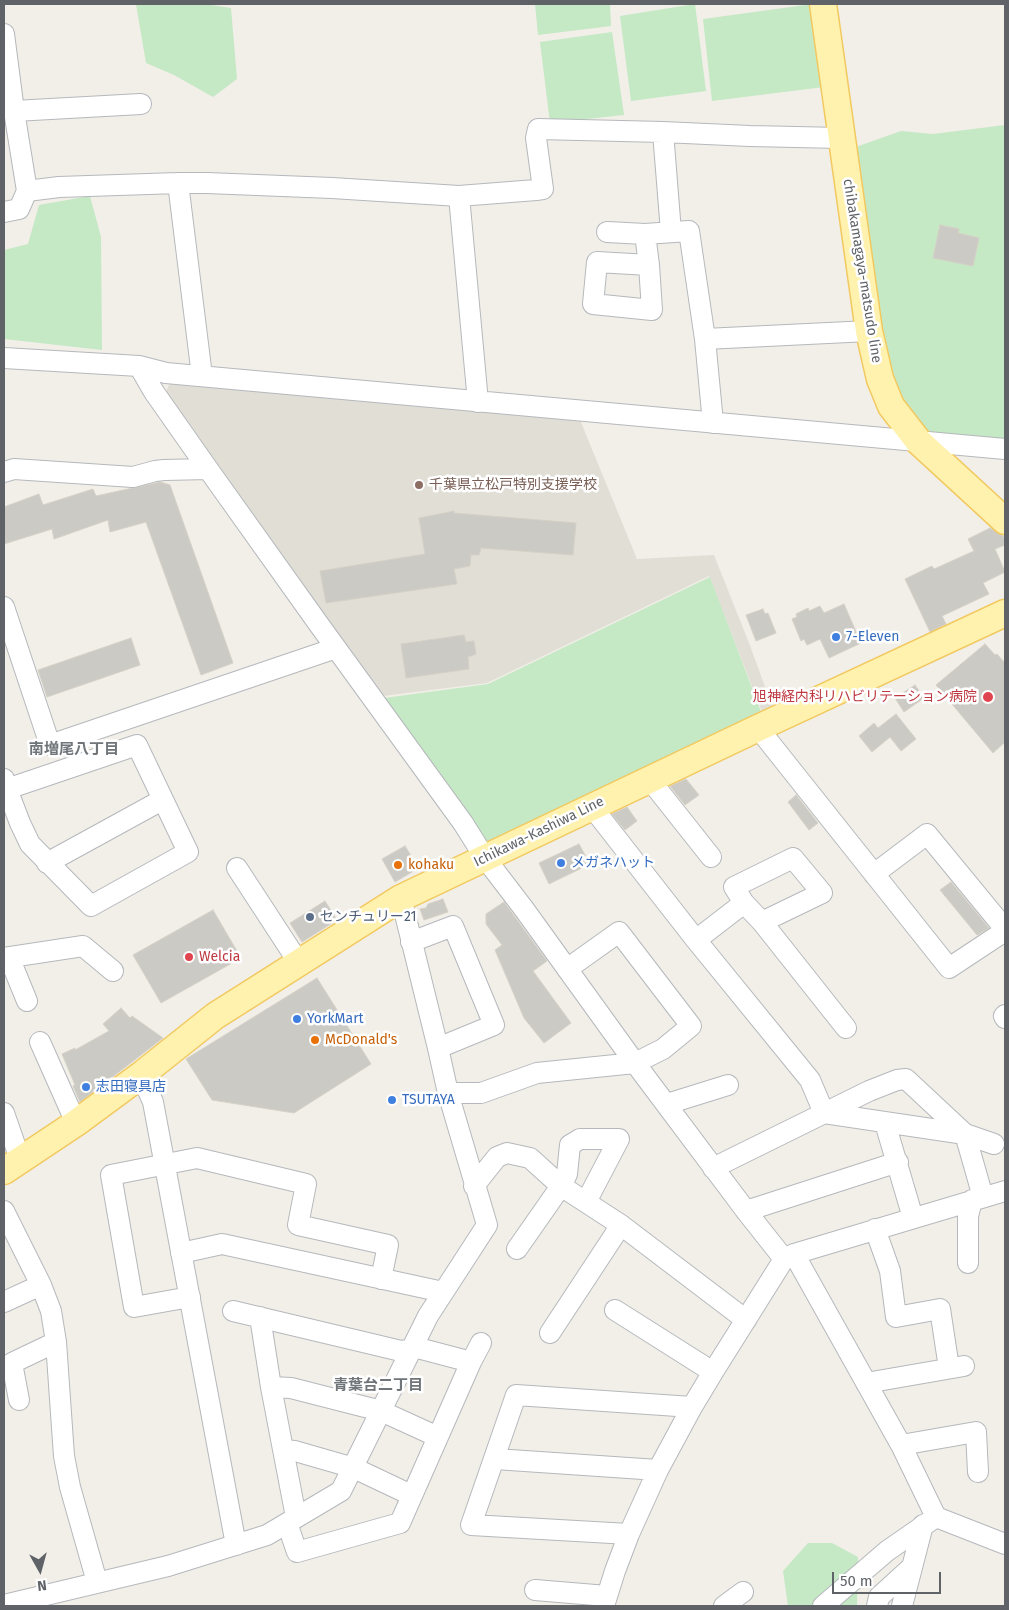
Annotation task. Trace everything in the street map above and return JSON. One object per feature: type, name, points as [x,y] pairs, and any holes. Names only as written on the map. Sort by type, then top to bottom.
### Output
[{"type":"main road","name":"chibakamagaya-matsudo line","points":[[823,4],[869,331],[880,379],[891,406],[919,442],[1005,520]]},
{"type":"main road","name":"Ichikawa-Kashiwa Line","points":[[12,1165],[76,1123],[215,1016],[401,898],[1005,613]]},
{"type":"street","points":[[4,34],[27,191],[19,209],[4,212]]},
{"type":"street","points":[[14,111],[141,104]]},
{"type":"street","points":[[27,191],[59,187],[178,183],[305,187],[459,196],[543,189],[536,138],[538,129],[841,138]]},
{"type":"street","points":[[663,132],[671,232]]},
{"type":"street","points":[[178,183],[202,376]]},
{"type":"street","points":[[459,196],[478,402]]},
{"type":"street","points":[[607,232],[645,234],[689,231],[705,339],[712,423]]},
{"type":"street","points":[[645,234],[649,265]]},
{"type":"street","points":[[705,339],[869,331]]},
{"type":"street","points":[[4,358],[139,366],[166,373],[1005,449]]},
{"type":"street","points":[[139,366],[154,392],[208,469],[463,823],[485,858],[713,1168],[746,1211],[789,1256],[901,1445],[929,1521],[912,1567],[902,1606]]},
{"type":"street","points":[[4,472],[14,469],[133,477],[164,470],[208,469]]},
{"type":"street","points":[[4,608],[50,745],[336,648]]},
{"type":"street","points":[[758,728],[874,874],[950,968],[1005,930],[927,834],[874,874]]},
{"type":"street","points":[[137,745],[162,800],[188,852],[91,906],[30,844],[5,786],[137,745]]},
{"type":"street","points":[[650,780],[711,857]]},
{"type":"street","points":[[48,863],[162,800]]},
{"type":"street","points":[[592,807],[696,940],[810,1080],[824,1113]]},
{"type":"street","points":[[762,922],[822,893],[793,858],[734,887],[744,903],[762,922],[846,1028]]},
{"type":"street","points":[[237,868],[299,963]]},
{"type":"street","points":[[4,1605],[168,1566],[267,1535],[341,1491],[354,1468],[428,1316],[487,1225],[448,1093],[401,898]]},
{"type":"street","points":[[696,940],[744,903]]},
{"type":"street","points":[[411,942],[453,926],[494,1025],[438,1048]]},
{"type":"street","points":[[448,1093],[481,1093],[537,1073],[635,1063],[663,1049],[691,1026],[619,932],[567,969]]},
{"type":"street","points":[[27,1001],[6,957],[83,946],[113,972]]},
{"type":"street","points":[[40,1042],[76,1123]]},
{"type":"street","points":[[140,1075],[153,1102],[236,1545]]},
{"type":"street","points":[[713,1168],[869,1091],[897,1080],[906,1080],[965,1134],[977,1198],[968,1216],[968,1263]]},
{"type":"street","points":[[667,1104],[728,1084]]},
{"type":"street","points":[[4,1113],[12,1165]]},
{"type":"street","points":[[824,1113],[965,1134],[994,1144]]},
{"type":"street","points":[[885,1123],[913,1218]]},
{"type":"street","points":[[518,1249],[562,1186],[567,1174],[570,1145],[580,1139],[619,1139],[586,1202]]},
{"type":"street","points":[[474,1186],[496,1157],[508,1153],[530,1158],[562,1186],[621,1224],[746,1320]]},
{"type":"street","points":[[190,1297],[134,1306],[111,1175],[197,1158],[306,1184],[298,1225],[388,1245],[381,1279]]},
{"type":"street","points":[[746,1211],[898,1162]]},
{"type":"street","points":[[535,1590],[605,1601],[614,1571],[658,1470],[713,1372],[789,1256],[1005,1191]]},
{"type":"street","points":[[4,1211],[9,1236],[41,1285],[51,1311],[56,1342],[64,1456],[70,1487],[98,1582]]},
{"type":"street","points":[[550,1332],[621,1224]]},
{"type":"street","points":[[866,1383],[956,1367],[940,1308],[896,1317],[890,1271],[875,1229]]},
{"type":"street","points":[[181,1253],[222,1244],[442,1292]]},
{"type":"street","points":[[4,1302],[41,1285]]},
{"type":"street","points":[[615,1310],[713,1372]]},
{"type":"street","points":[[234,1311],[401,1351],[418,1348],[470,1362]]},
{"type":"street","points":[[260,1317],[283,1450],[291,1520],[297,1552],[400,1523],[470,1362],[481,1344]]},
{"type":"street","points":[[19,1400],[12,1363],[56,1342]]},
{"type":"street","points":[[271,1387],[291,1388],[381,1411],[438,1437]]},
{"type":"street","points":[[629,1534],[471,1525],[516,1395],[692,1407]]},
{"type":"street","points":[[901,1445],[976,1432],[978,1472]]},
{"type":"street","points":[[283,1450],[295,1451],[354,1468],[411,1495]]},
{"type":"street","points":[[495,1459],[658,1470]]},
{"type":"street","points":[[929,1521],[1000,1541],[1005,1561]]},
{"type":"street","points":[[823,1606],[887,1551],[929,1521]]},
{"type":"street","points":[[877,1606],[879,1597],[912,1567]]},
{"type":"street","points":[[724,1606],[743,1592]]},
{"type":"shaded area","name":"千葉県立松戸特別支援学校","points":[[172,379],[578,415],[637,559],[714,555],[774,711],[764,717],[709,576],[487,683],[383,696],[165,393]]},
{"type":"green space","points":[[136,4],[204,4],[231,8],[237,79],[213,97],[174,75],[146,63]]},
{"type":"green space","points":[[535,4],[610,4],[611,26],[538,35]]},
{"type":"green space","points":[[695,4],[706,91],[631,101],[620,16]]},
{"type":"green space","points":[[813,4],[824,87],[712,101],[703,19]]},
{"type":"green space","points":[[612,32],[624,115],[550,123],[540,42]]},
{"type":"green space","points":[[1005,125],[1005,439],[920,432],[870,366],[836,154],[901,131],[933,134]]},
{"type":"green space","points":[[90,196],[101,237],[102,350],[4,339],[4,250],[28,244],[39,205]]},
{"type":"green space","points":[[710,577],[763,717],[490,848],[384,698],[488,684]]},
{"type":"green space","points":[[808,1543],[832,1543],[858,1557],[857,1606],[788,1606],[783,1571]]},
{"type":"building","points":[[940,225],[959,229],[958,233],[979,238],[973,266],[933,258]]},
{"type":"building","points":[[160,482],[170,485],[233,663],[201,675],[146,522],[110,532],[108,520],[54,539],[52,529],[4,544],[4,507],[39,494],[43,505],[93,489],[96,496]]},
{"type":"building","points":[[454,511],[454,513],[576,523],[573,555],[481,548],[479,555],[471,555],[470,566],[454,569],[457,584],[326,603],[320,571],[425,554],[419,518]]},
{"type":"building","points":[[990,528],[1003,536],[1005,541],[1005,545],[995,549],[1005,572],[983,583],[989,594],[942,616],[946,624],[930,632],[905,579],[932,566],[934,569],[974,551],[968,539]]},
{"type":"building","points":[[844,604],[861,643],[829,658],[820,639],[807,645],[804,639],[801,641],[792,619],[797,617],[796,614],[808,608],[809,611],[820,606],[824,613]]},
{"type":"building","points":[[763,609],[765,614],[768,613],[776,633],[756,641],[746,615]]},
{"type":"building","points":[[464,635],[466,642],[474,641],[476,654],[468,657],[469,669],[406,678],[401,644]]},
{"type":"building","points":[[131,638],[140,665],[47,697],[38,670]]},
{"type":"building","points":[[985,644],[1005,663],[1005,742],[993,753],[936,685]]},
{"type":"building","points":[[915,685],[924,698],[904,712],[895,698]]},
{"type":"building","points":[[896,714],[916,739],[901,751],[890,737],[872,752],[859,736],[874,723],[878,728]]},
{"type":"building","points":[[686,779],[699,795],[685,805],[670,786]]},
{"type":"building","points":[[796,795],[818,823],[809,830],[788,802]]},
{"type":"building","points":[[627,807],[637,821],[625,830],[612,814]]},
{"type":"building","points":[[579,844],[590,864],[549,884],[539,863]]},
{"type":"building","points":[[405,846],[419,868],[395,882],[382,859]]},
{"type":"building","points":[[951,882],[989,928],[977,935],[940,890]]},
{"type":"building","points":[[443,899],[448,912],[424,920],[420,909]]},
{"type":"building","points":[[325,901],[337,920],[302,942],[290,923]]},
{"type":"building","points":[[504,902],[547,961],[533,971],[571,1023],[544,1043],[524,1018],[495,950],[502,945],[486,924],[486,914]]},
{"type":"building","points":[[213,910],[241,958],[161,1003],[133,955]]},
{"type":"building","name":"YorkMart","points":[[317,978],[371,1064],[294,1113],[212,1100],[186,1059]]},
{"type":"building","points":[[121,1008],[130,1018],[132,1016],[163,1038],[80,1102],[62,1054],[75,1048],[75,1050],[109,1031],[103,1024]]},
{"type":"place","name":"千葉県立松戸特別支援学校","points":[[419,485]]},
{"type":"place","name":"7-Eleven","points":[[836,637]]},
{"type":"place","name":"旭神経内科リハビリテーション病院","points":[[988,697]]},
{"type":"place","name":"メガネハット","points":[[561,863]]},
{"type":"place","name":"kohaku","points":[[398,865]]},
{"type":"place","name":"センチュリー21","points":[[310,917]]},
{"type":"place","name":"Welcia","points":[[189,957]]},
{"type":"place","name":"YorkMart","points":[[297,1019]]},
{"type":"place","name":"McDonald's","points":[[315,1040]]},
{"type":"place","name":"志田寝具店","points":[[86,1087]]},
{"type":"place","name":"TSUTAYA","points":[[392,1100]]},
{"type":"district","name":"南増尾八丁目","points":[[74,750]]},
{"type":"district","name":"青葉台二丁目","points":[[378,1386]]}]
